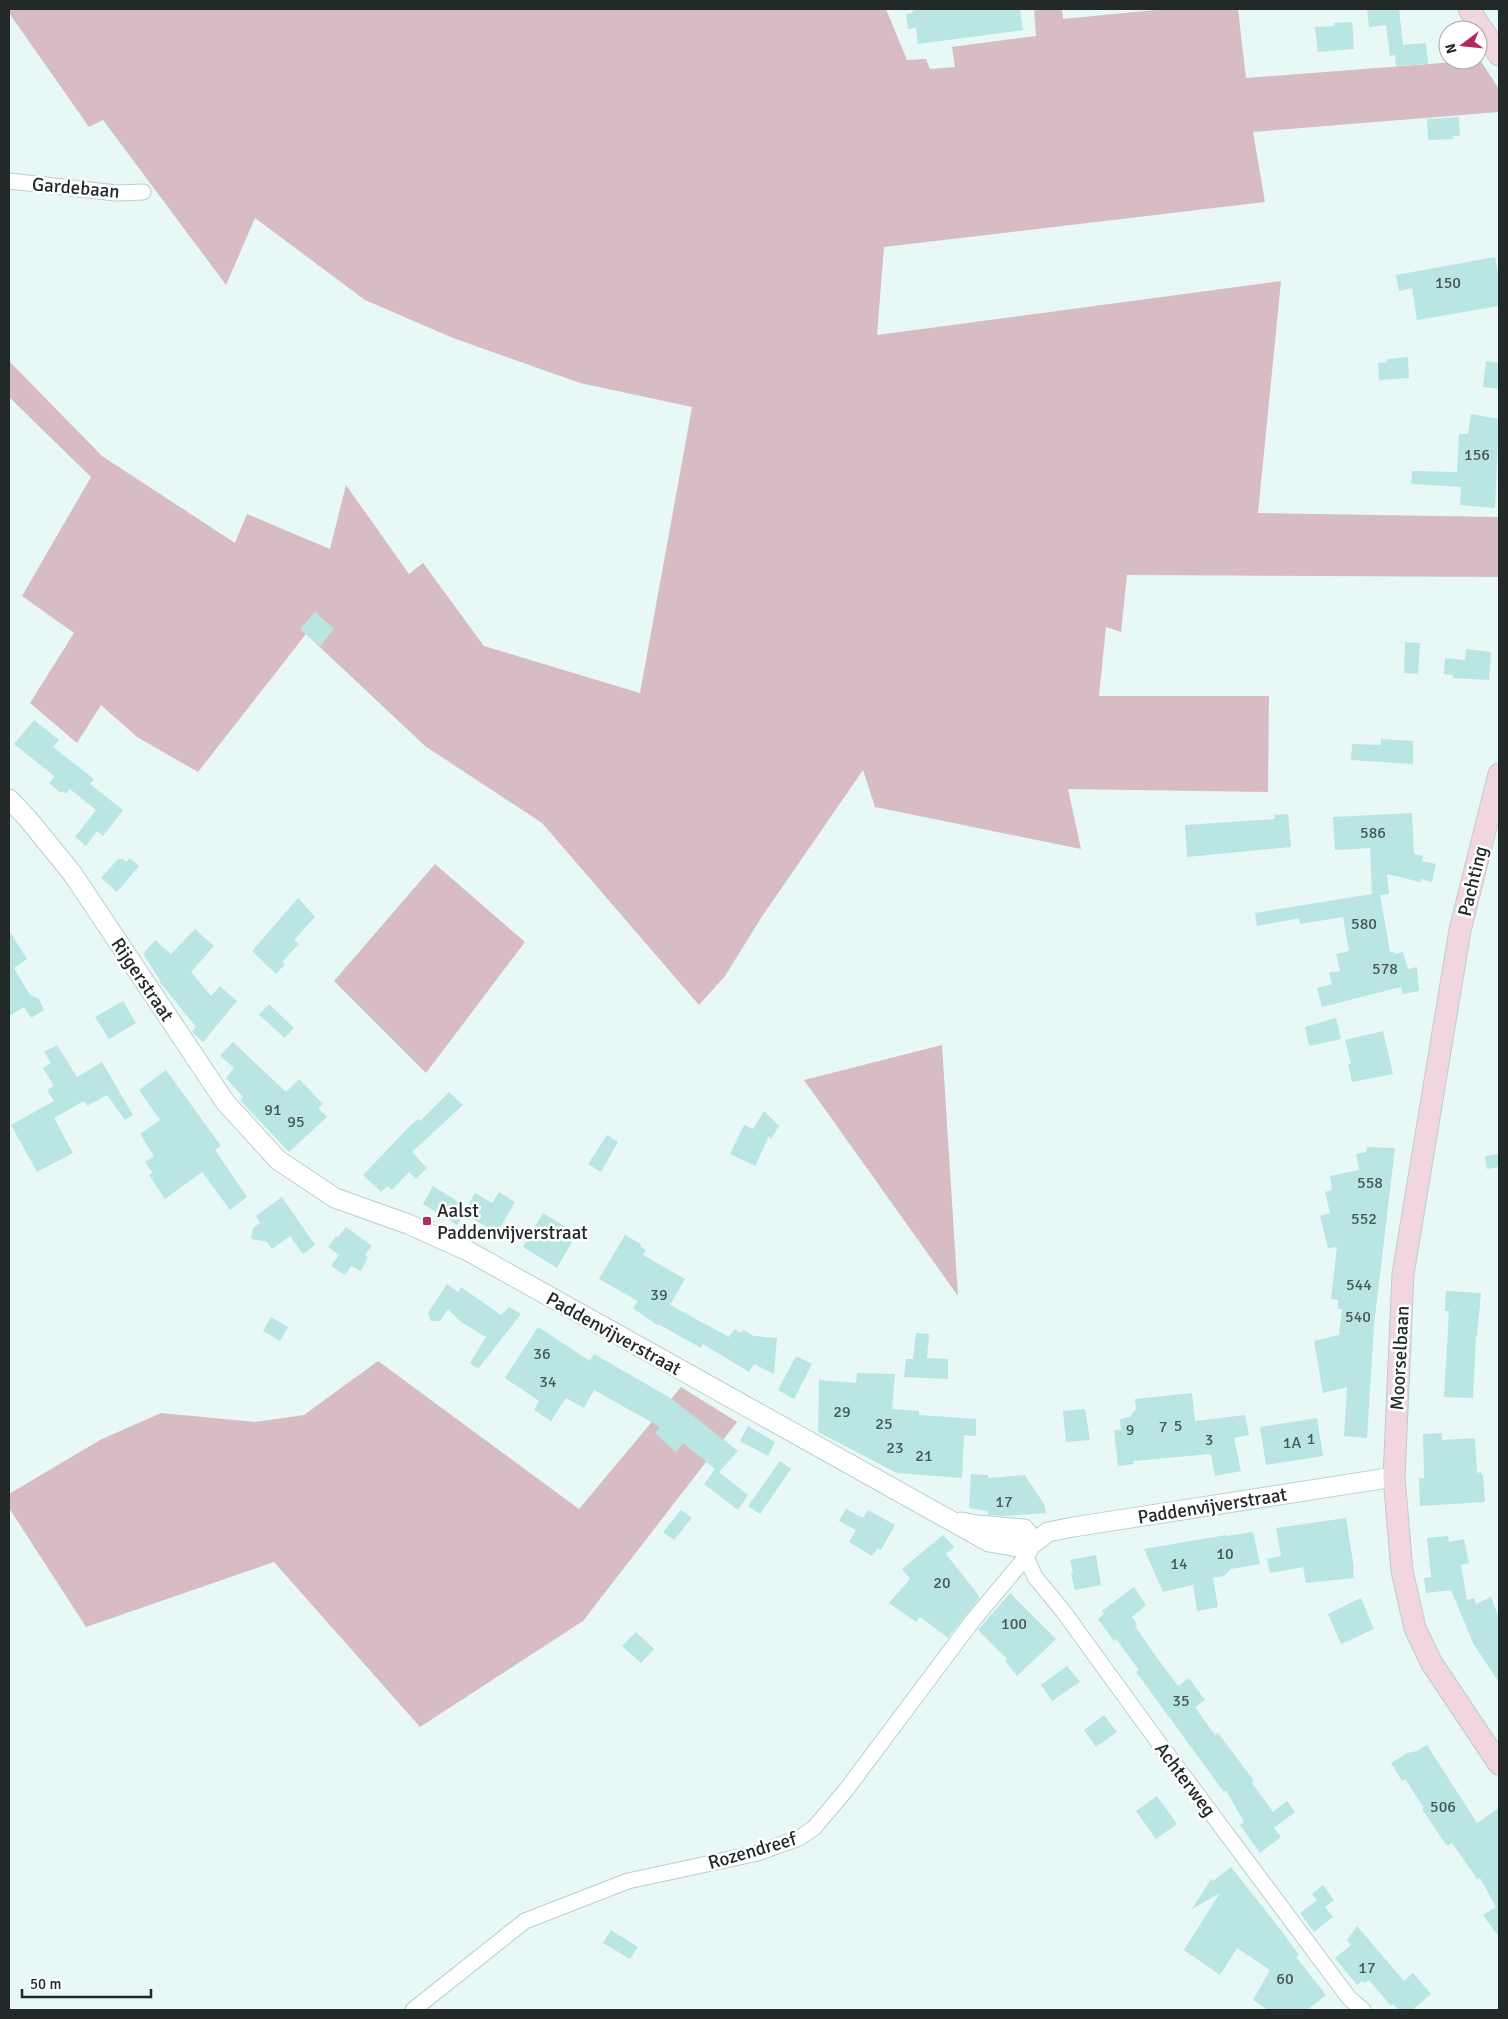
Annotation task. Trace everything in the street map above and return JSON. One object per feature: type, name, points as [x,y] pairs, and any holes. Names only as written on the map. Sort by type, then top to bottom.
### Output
[{"type":"main road","points":[[1470,9],[1499,56]]},
{"type":"main road","name":"Pachting","points":[[1460,930],[1499,774]]},
{"type":"main road","name":"Moorselbaan","points":[[1460,930],[1403,1274],[1394,1477],[1402,1571],[1415,1628],[1431,1662],[1499,1764]]},
{"type":"street","name":"Gardebaan","points":[[9,181],[116,193],[143,192]]},
{"type":"street","name":"Rijgerstraat","points":[[9,799],[28,819],[72,873],[225,1102],[278,1160]]},
{"type":"street","name":"Paddenvijverstraat","points":[[278,1160],[335,1198],[408,1224],[468,1252],[945,1518],[977,1525],[1024,1529],[1030,1550],[1048,1532],[1394,1477]]},
{"type":"street","name":"Rozendreef","points":[[413,2010],[525,1921],[628,1881],[758,1853],[800,1838],[814,1828],[846,1790],[974,1619],[1030,1550]]},
{"type":"street","name":"Achterweg","points":[[1030,1550],[1035,1577],[1063,1610],[1153,1735],[1349,1998],[1363,2010]]},
{"type":"shaded area","points":[[9,9],[886,9],[907,60],[926,59],[930,69],[955,67],[952,47],[1036,36],[1034,9],[1062,9],[1063,19],[1165,9],[1238,9],[1246,78],[1438,63],[1438,70],[1487,70],[1499,89],[1499,112],[1253,132],[1265,202],[884,247],[877,335],[1281,281],[1258,513],[1499,517],[1499,577],[1127,575],[1121,632],[1106,627],[1099,696],[1269,696],[1268,792],[1068,789],[1081,849],[875,807],[863,770],[763,915],[725,976],[699,1005],[542,823],[425,746],[306,634],[198,772],[137,737],[101,705],[77,743],[30,703],[74,633],[22,596],[91,477],[9,397],[9,361],[102,456],[235,543],[247,514],[330,549],[346,485],[409,574],[423,563],[484,646],[640,693],[692,407],[580,383],[453,338],[365,300],[255,218],[226,285],[103,120],[89,127],[9,13]]},
{"type":"shaded area","points":[[435,864],[525,942],[426,1073],[334,981]]},
{"type":"shaded area","points":[[942,1045],[958,1296],[804,1080]]},
{"type":"shaded area","points":[[378,1361],[579,1509],[681,1387],[737,1422],[583,1621],[420,1727],[274,1562],[86,1627],[9,1508],[9,1494],[100,1440],[161,1413],[255,1422],[304,1415]]},
{"type":"building","points":[[914,9],[1020,9],[1023,30],[918,44],[916,28],[908,29],[906,14],[912,13]]},
{"type":"building","points":[[1367,9],[1399,9],[1403,45],[1426,43],[1428,64],[1396,66],[1395,55],[1390,56],[1386,25],[1369,27]]},
{"type":"building","points":[[1352,22],[1354,49],[1318,52],[1315,27],[1334,26],[1334,23]]},
{"type":"building","points":[[1459,117],[1460,136],[1453,136],[1453,139],[1428,140],[1427,119]]},
{"type":"building","points":[[1495,257],[1499,273],[1499,306],[1417,320],[1412,288],[1399,291],[1396,275]]},
{"type":"building","points":[[1408,357],[1409,378],[1379,380],[1378,363],[1387,362],[1387,359]]},
{"type":"building","points":[[1486,361],[1499,363],[1499,389],[1483,387]]},
{"type":"building","points":[[1471,414],[1499,419],[1495,508],[1460,505],[1461,487],[1411,484],[1412,471],[1457,472],[1459,434],[1468,434]]},
{"type":"building","points":[[315,612],[334,629],[320,646],[300,629]]},
{"type":"building","points":[[1405,642],[1420,643],[1418,674],[1404,673]]},
{"type":"building","points":[[1466,649],[1491,652],[1489,680],[1453,678],[1453,675],[1444,674],[1445,658],[1465,660]]},
{"type":"building","points":[[34,720],[59,740],[53,747],[94,779],[90,784],[123,810],[103,836],[97,831],[86,846],[75,837],[96,810],[70,789],[66,794],[63,791],[61,793],[49,783],[54,777],[53,775],[14,744]]},
{"type":"building","points":[[1381,739],[1413,741],[1413,764],[1351,760],[1352,744],[1381,745]]},
{"type":"building","points":[[1412,813],[1414,854],[1423,856],[1422,861],[1436,864],[1432,882],[1421,879],[1420,882],[1387,874],[1389,894],[1380,895],[1390,952],[1394,952],[1394,954],[1403,952],[1408,969],[1417,967],[1419,991],[1403,994],[1401,987],[1322,1007],[1317,988],[1332,984],[1329,973],[1340,971],[1336,954],[1349,951],[1343,917],[1300,924],[1299,918],[1257,926],[1255,913],[1372,894],[1370,848],[1335,850],[1333,817]]},
{"type":"building","points":[[1288,814],[1291,847],[1187,857],[1185,825],[1275,819],[1274,815]]},
{"type":"building","points":[[130,858],[139,866],[117,892],[101,878],[118,859],[123,859],[126,862]]},
{"type":"building","points":[[298,898],[315,917],[294,940],[299,944],[282,962],[285,964],[276,974],[252,951]]},
{"type":"building","points":[[195,929],[214,946],[191,972],[211,996],[220,986],[237,1001],[203,1042],[192,1032],[196,1027],[159,981],[143,954],[155,940],[171,954]]},
{"type":"building","points":[[9,930],[27,959],[14,968],[30,995],[39,999],[44,1010],[31,1018],[24,1007],[9,1016]]},
{"type":"building","points":[[123,1001],[136,1023],[109,1039],[95,1017]]},
{"type":"building","points":[[269,1004],[294,1028],[285,1038],[259,1015]]},
{"type":"building","points":[[1336,1018],[1341,1039],[1309,1046],[1305,1027]]},
{"type":"building","points":[[1383,1031],[1393,1074],[1352,1082],[1348,1064],[1351,1064],[1345,1040]]},
{"type":"building","points":[[233,1042],[286,1092],[299,1079],[323,1104],[318,1108],[327,1117],[289,1152],[240,1100],[243,1097],[226,1078],[234,1068],[220,1056]]},
{"type":"building","points":[[57,1045],[77,1077],[102,1062],[133,1115],[125,1120],[107,1095],[87,1106],[84,1101],[54,1118],[73,1153],[37,1172],[11,1125],[54,1101],[47,1090],[54,1086],[43,1068],[51,1063],[44,1052]]},
{"type":"building","points":[[166,1070],[221,1146],[215,1150],[247,1197],[230,1210],[202,1172],[165,1199],[149,1175],[153,1173],[145,1162],[154,1156],[140,1134],[160,1120],[139,1090]]},
{"type":"building","points":[[449,1092],[463,1105],[412,1152],[427,1168],[416,1179],[409,1172],[392,1190],[387,1186],[381,1192],[363,1175],[409,1127],[418,1119],[420,1121]]},
{"type":"building","points":[[764,1111],[779,1126],[771,1139],[769,1136],[755,1166],[730,1154],[744,1125],[753,1129]]},
{"type":"building","points":[[607,1135],[618,1142],[601,1172],[588,1164]]},
{"type":"building","points":[[1367,1147],[1395,1148],[1374,1325],[1367,1438],[1344,1436],[1347,1387],[1323,1393],[1314,1341],[1339,1335],[1342,1309],[1338,1309],[1338,1300],[1331,1299],[1337,1247],[1328,1248],[1320,1216],[1330,1213],[1325,1192],[1332,1190],[1330,1176],[1359,1170],[1356,1154],[1366,1152]]},
{"type":"building","points":[[1499,1154],[1499,1167],[1487,1169],[1485,1156]]},
{"type":"building","points":[[433,1186],[467,1207],[475,1193],[492,1203],[499,1192],[515,1202],[497,1233],[465,1214],[457,1225],[423,1204]]},
{"type":"building","points":[[282,1197],[315,1245],[303,1254],[290,1236],[272,1249],[267,1242],[251,1239],[253,1228],[260,1223],[256,1216]]},
{"type":"building","points":[[543,1213],[570,1230],[567,1236],[573,1240],[557,1268],[523,1247]]},
{"type":"building","points":[[346,1227],[372,1246],[365,1255],[368,1257],[361,1271],[351,1266],[345,1275],[331,1266],[339,1255],[328,1247]]},
{"type":"building","points":[[625,1235],[641,1244],[640,1246],[646,1250],[643,1255],[685,1279],[670,1305],[729,1337],[735,1329],[741,1333],[743,1330],[754,1336],[777,1338],[774,1374],[754,1364],[749,1372],[703,1344],[701,1348],[657,1325],[633,1308],[638,1301],[599,1279]]},
{"type":"building","points":[[447,1284],[458,1292],[461,1287],[501,1315],[509,1307],[521,1314],[478,1369],[470,1363],[486,1337],[461,1322],[448,1309],[440,1321],[431,1321],[428,1313]]},
{"type":"building","points":[[1446,1291],[1481,1293],[1476,1336],[1473,1398],[1444,1397],[1449,1311],[1445,1311]]},
{"type":"building","points":[[271,1317],[288,1327],[280,1341],[263,1331]]},
{"type":"building","points":[[538,1327],[590,1361],[594,1354],[672,1399],[738,1451],[719,1472],[748,1495],[738,1510],[704,1484],[715,1469],[683,1443],[676,1452],[655,1433],[660,1427],[594,1390],[584,1408],[566,1398],[551,1421],[534,1410],[539,1401],[505,1378]]},
{"type":"building","points":[[916,1333],[929,1334],[927,1358],[948,1359],[948,1379],[904,1377],[906,1359],[913,1359]]},
{"type":"building","points":[[796,1356],[812,1364],[794,1399],[778,1390]]},
{"type":"building","points":[[857,1373],[895,1374],[892,1409],[919,1411],[919,1415],[976,1419],[976,1436],[964,1435],[962,1478],[897,1473],[818,1432],[819,1380],[856,1383]]},
{"type":"building","points":[[1192,1393],[1195,1421],[1245,1415],[1249,1435],[1234,1438],[1241,1471],[1215,1476],[1211,1454],[1133,1461],[1134,1464],[1118,1466],[1114,1430],[1121,1430],[1120,1419],[1130,1417],[1136,1409],[1135,1399]]},
{"type":"building","points":[[1085,1409],[1090,1440],[1066,1442],[1063,1411]]},
{"type":"building","points":[[1317,1418],[1323,1456],[1266,1465],[1260,1427]]},
{"type":"building","points":[[748,1426],[775,1442],[768,1456],[740,1441]]},
{"type":"building","points":[[1442,1433],[1442,1440],[1475,1438],[1477,1473],[1481,1472],[1481,1475],[1483,1474],[1485,1502],[1420,1506],[1419,1478],[1424,1478],[1423,1434]]},
{"type":"building","points":[[780,1461],[791,1469],[760,1514],[748,1506]]},
{"type":"building","points":[[971,1474],[988,1475],[988,1478],[1025,1475],[1044,1504],[1046,1513],[1005,1516],[988,1515],[988,1511],[969,1508]]},
{"type":"building","points":[[846,1509],[863,1518],[868,1510],[895,1525],[881,1550],[878,1548],[872,1556],[849,1542],[856,1530],[839,1521]]},
{"type":"building","points":[[681,1510],[692,1518],[674,1540],[663,1532]]},
{"type":"building","points":[[1346,1518],[1354,1578],[1306,1583],[1303,1567],[1270,1573],[1267,1559],[1281,1556],[1276,1528]]},
{"type":"building","points":[[1253,1532],[1260,1564],[1231,1569],[1224,1576],[1213,1578],[1218,1607],[1197,1611],[1193,1585],[1163,1592],[1144,1549],[1226,1535]]},
{"type":"building","points":[[943,1535],[954,1547],[946,1554],[980,1597],[948,1638],[920,1617],[916,1622],[889,1603],[910,1579],[902,1569]]},
{"type":"building","points":[[1448,1536],[1449,1542],[1464,1539],[1469,1563],[1461,1565],[1467,1600],[1474,1598],[1476,1604],[1491,1597],[1499,1618],[1499,1682],[1474,1645],[1451,1590],[1426,1593],[1424,1578],[1431,1577],[1427,1538]]},
{"type":"building","points":[[1096,1555],[1101,1585],[1075,1590],[1070,1560]]},
{"type":"building","points":[[1134,1587],[1146,1605],[1132,1617],[1137,1624],[1135,1626],[1152,1651],[1178,1686],[1189,1678],[1205,1700],[1195,1707],[1215,1735],[1218,1733],[1254,1781],[1252,1783],[1273,1812],[1287,1801],[1295,1812],[1274,1828],[1281,1837],[1260,1853],[1240,1825],[1244,1822],[1226,1790],[1224,1792],[1136,1672],[1139,1670],[1098,1619],[1104,1614],[1102,1611]]},
{"type":"building","points":[[1010,1593],[1056,1639],[1017,1676],[1005,1661],[1007,1659],[978,1630]]},
{"type":"building","points":[[1361,1598],[1374,1629],[1341,1644],[1328,1614]]},
{"type":"building","points":[[636,1632],[654,1649],[641,1663],[622,1646]]},
{"type":"building","points":[[1067,1666],[1080,1682],[1052,1701],[1041,1685]]},
{"type":"building","points":[[1104,1715],[1117,1732],[1096,1747],[1084,1730]]},
{"type":"building","points":[[1427,1745],[1477,1823],[1499,1808],[1499,1937],[1483,1915],[1496,1907],[1480,1878],[1478,1880],[1452,1843],[1447,1846],[1422,1809],[1424,1808],[1405,1779],[1402,1781],[1391,1763],[1407,1753],[1417,1751]]},
{"type":"building","points":[[1157,1796],[1177,1824],[1156,1839],[1136,1811]]},
{"type":"building","points":[[1231,1867],[1280,1929],[1299,1955],[1296,1957],[1326,1995],[1307,2010],[1268,2010],[1253,2000],[1270,1970],[1237,1948],[1220,1975],[1184,1950],[1220,1893],[1192,1909],[1211,1879],[1213,1881]]},
{"type":"building","points":[[1323,1885],[1334,1900],[1325,1907],[1333,1917],[1314,1932],[1300,1913],[1317,1900],[1312,1894]]},
{"type":"building","points":[[1357,1926],[1404,1981],[1413,1973],[1431,1994],[1412,2010],[1399,2010],[1393,2004],[1391,2006],[1369,1980],[1364,1983],[1362,1981],[1357,1985],[1335,1958],[1351,1945],[1347,1940]]},
{"type":"building","points":[[611,1930],[638,1947],[630,1959],[603,1943]]},
{"type":"place","name":"Aalst Paddenvijverstraat","points":[[427,1221]]}]
